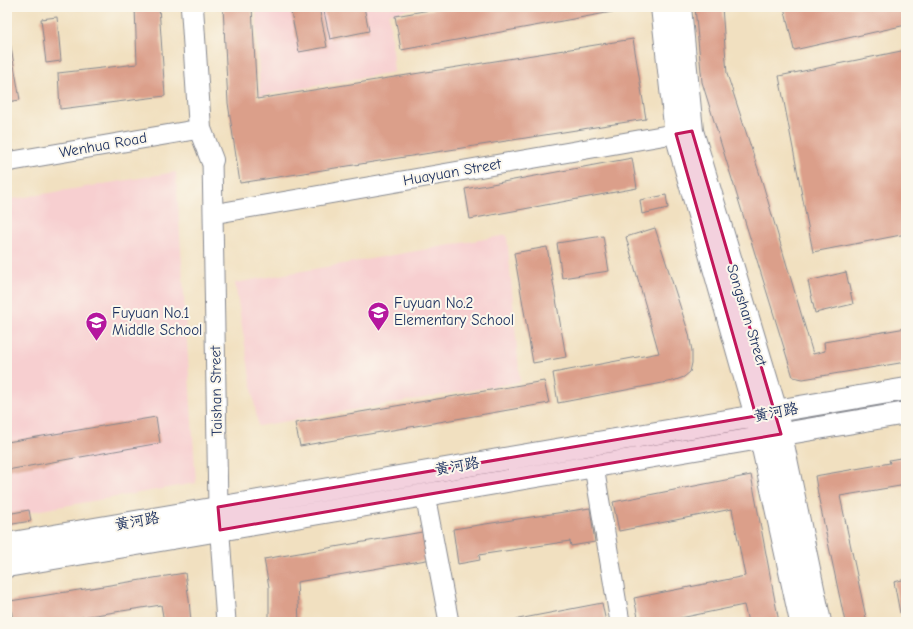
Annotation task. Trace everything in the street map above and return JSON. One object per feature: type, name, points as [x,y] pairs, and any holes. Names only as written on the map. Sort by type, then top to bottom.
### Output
[{"type":"main road","name":"Taishan Street","points":[[192,7],[200,129],[212,160]]},
{"type":"main road","name":"Taishan Street","points":[[205,7],[212,160]]},
{"type":"main road","name":"Songshan Street","points":[[662,7],[684,132],[766,414],[801,622]]},
{"type":"main road","name":"Songshan Street","points":[[680,7],[684,132]]},
{"type":"main road","name":"黄河路","points":[[7,544],[906,389]]},
{"type":"main road","name":"黄河路","points":[[7,566],[906,413]]},
{"type":"main road","name":"Songshan Street","points":[[770,436],[820,622]]},
{"type":"street","name":"Wenhua Road","points":[[7,162],[200,129]]},
{"type":"street","name":"Huayuan Street","points":[[213,214],[684,132]]},
{"type":"street","name":"Taishan Street","points":[[212,160],[218,507],[226,622]]},
{"type":"street","points":[[594,466],[620,622]]},
{"type":"street","points":[[425,495],[449,622]]},
{"type":"highlighted area","points":[[692,131],[781,434],[220,530],[218,507],[756,416],[676,134]]},
{"type":"shaded area","points":[[256,7],[422,7],[389,14],[394,72],[260,96]]},
{"type":"shaded area","name":"Fuyuan No.1 Middle School","points":[[176,172],[196,483],[7,516],[7,200]]},
{"type":"shaded area","name":"Fuyuan No.2 Elementary School","points":[[507,235],[520,382],[258,426],[235,283]]},
{"type":"building","points":[[135,7],[159,7],[165,96],[60,109],[58,73],[137,64]]},
{"type":"building","points":[[223,7],[252,7],[257,99],[633,39],[646,119],[240,183],[228,103]]},
{"type":"building","points":[[290,7],[319,7],[327,47],[299,52]]},
{"type":"building","points":[[323,7],[364,7],[369,31],[330,39]]},
{"type":"building","points":[[447,7],[622,7],[623,10],[401,50],[395,16]]},
{"type":"building","points":[[695,7],[722,7],[727,74],[762,181],[813,354],[825,351],[824,342],[906,328],[906,362],[803,379],[793,377],[702,82]]},
{"type":"building","points":[[784,7],[906,7],[906,25],[794,50]]},
{"type":"building","points":[[57,17],[61,61],[46,63],[41,19]]},
{"type":"building","points":[[7,30],[20,100],[7,102]]},
{"type":"building","points":[[906,50],[906,234],[813,252],[779,76]]},
{"type":"building","points":[[632,158],[637,188],[470,219],[465,189]]},
{"type":"building","points":[[666,195],[668,208],[642,214],[640,200]]},
{"type":"building","points":[[655,228],[689,334],[692,351],[690,372],[684,377],[673,381],[558,403],[553,373],[659,353],[626,237]]},
{"type":"building","points":[[603,236],[609,271],[562,278],[557,243]]},
{"type":"building","points":[[547,247],[566,357],[533,363],[514,253]]},
{"type":"building","points":[[846,272],[853,304],[815,313],[808,281]]},
{"type":"building","points":[[544,381],[549,403],[300,446],[295,423]]},
{"type":"building","points":[[156,417],[160,443],[7,470],[7,442]]},
{"type":"building","points":[[906,457],[906,485],[840,496],[867,622],[845,622],[815,476],[890,463],[889,460]]},
{"type":"building","points":[[751,475],[779,622],[748,622],[744,605],[661,622],[639,622],[634,598],[745,576],[732,509],[619,531],[613,502]]},
{"type":"building","points":[[590,508],[595,542],[571,546],[570,541],[479,555],[480,560],[458,564],[453,529]]},
{"type":"building","points":[[29,510],[31,521],[7,525],[7,514]]},
{"type":"building","points":[[428,531],[432,559],[297,582],[299,622],[269,622],[269,587],[264,559]]},
{"type":"building","points":[[185,573],[191,622],[164,622],[161,605],[50,622],[13,622],[10,601]]},
{"type":"building","points":[[906,579],[906,612],[900,613],[894,582]]},
{"type":"building","points":[[602,603],[606,622],[508,622],[508,621]]},
{"type":"place","name":"Fuyuan No.2 Elementary School","points":[[379,332]]},
{"type":"place","name":"Fuyuan No.1 Middle School","points":[[97,342]]}]
